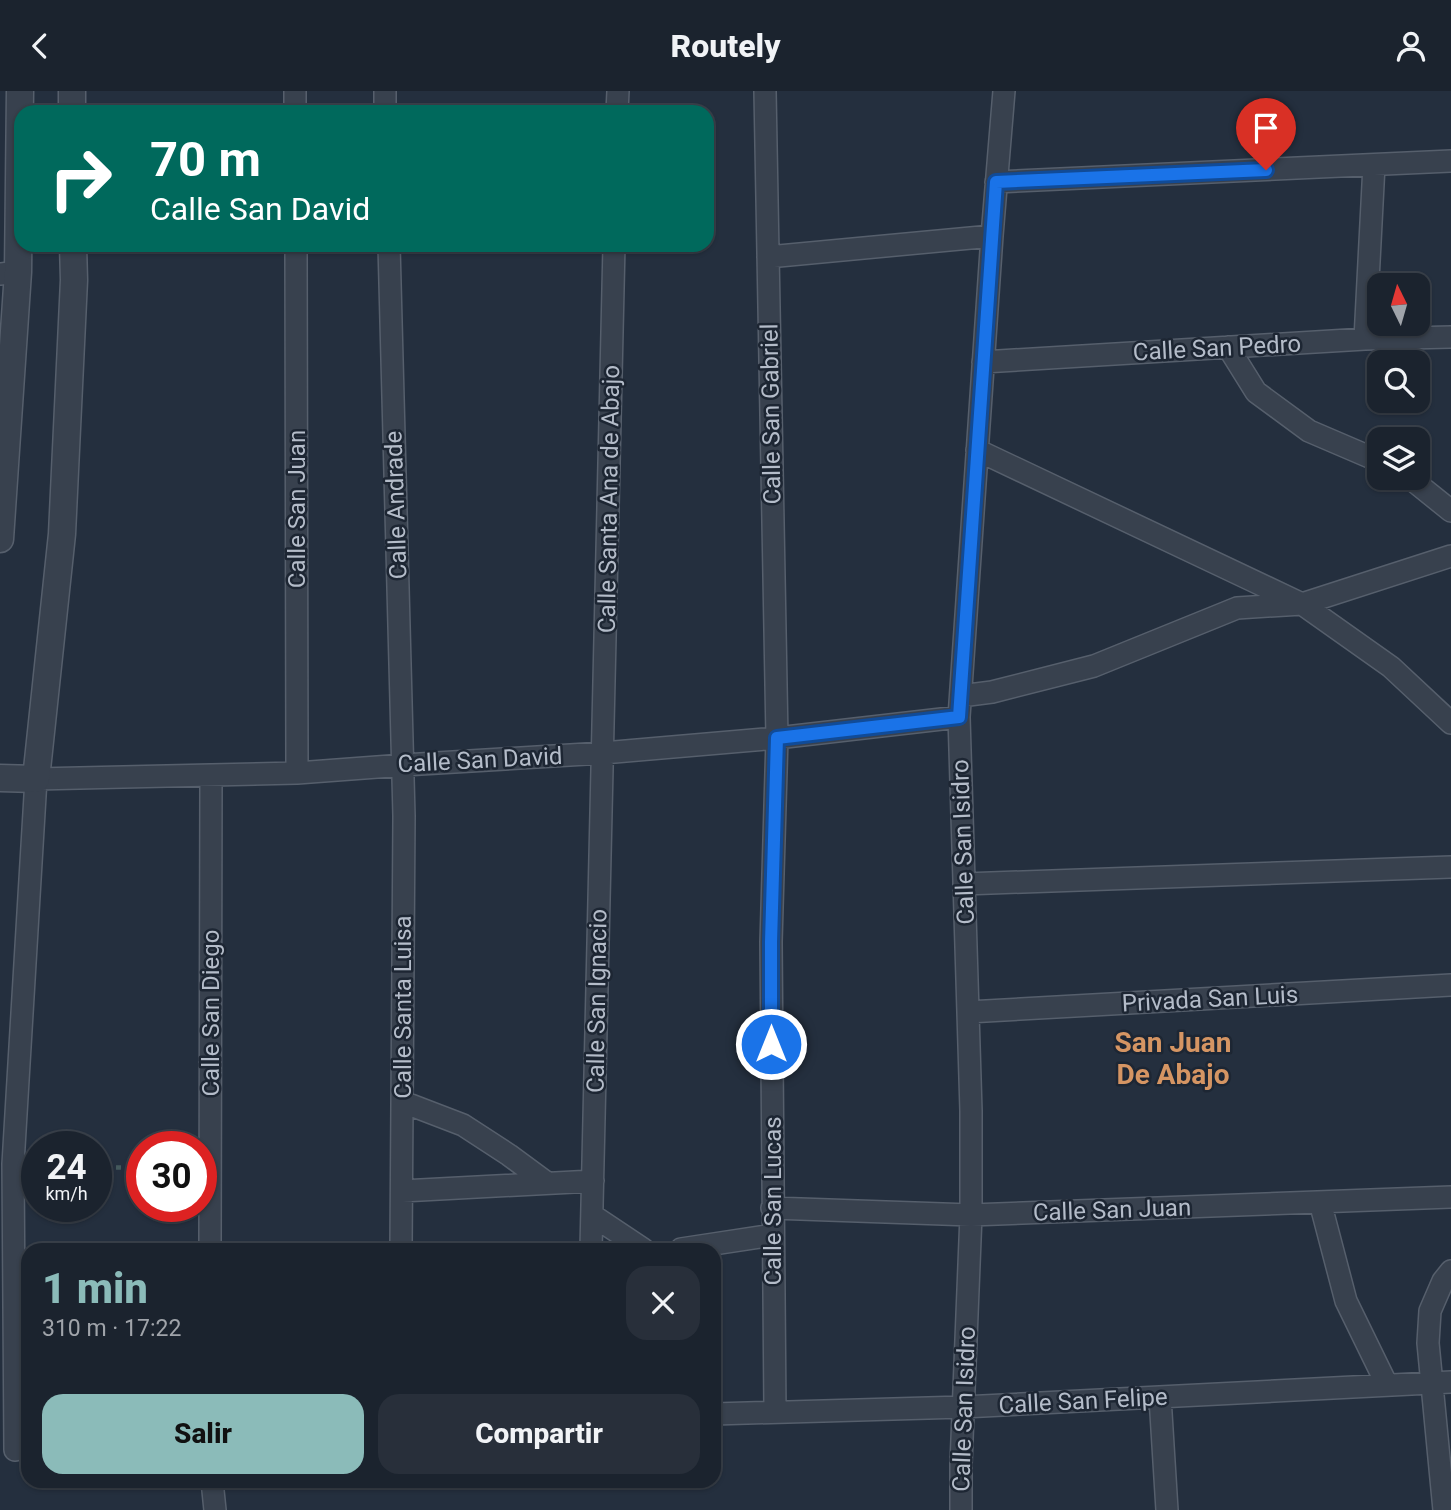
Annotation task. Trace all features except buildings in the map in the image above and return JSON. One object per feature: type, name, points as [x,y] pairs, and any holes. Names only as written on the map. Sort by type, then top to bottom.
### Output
[{"type":"street","name":"Calle San Gabriel","points":[[765,91],[777,738]]},
{"type":"street","name":"Calle San Isidro","points":[[961,1510],[971,1216],[960,707],[1004,91]]},
{"type":"street","points":[[996,182],[1451,162]]},
{"type":"street","points":[[1365,339],[1374,165]]},
{"type":"street","points":[[0,539],[14,190]]},
{"type":"street","points":[[768,257],[992,236]]},
{"type":"street","points":[[14,1451],[13,1164],[36,779],[62,534],[74,252]]},
{"type":"street","name":"Calle San Juan","points":[[296,252],[297,773]]},
{"type":"street","name":"Calle Andrade","points":[[389,252],[404,765]]},
{"type":"street","name":"Calle Santa Ana de Abajo","points":[[603,753],[614,252]]},
{"type":"street","name":"Calle San Pedro","points":[[983,362],[1365,339],[1451,337]]},
{"type":"street","points":[[1228,347],[1256,391],[1309,431],[1367,456]]},
{"type":"street","points":[[977,450],[1302,604],[1391,667],[1451,723]]},
{"type":"street","points":[[1424,490],[1451,511]]},
{"type":"street","name":"Calle San David","points":[[0,778],[297,773],[603,753],[777,738],[960,707],[992,692],[1094,666],[1237,608],[1302,604],[1451,556]]},
{"type":"street","name":"Calle San Lucas","points":[[775,1411],[771,942],[777,738]]},
{"type":"street","name":"Calle San Ignacio","points":[[590,1243],[603,753]]},
{"type":"street","name":"Calle Santa Luisa","points":[[401,1243],[404,765]]},
{"type":"street","name":"Calle San Diego","points":[[210,1243],[211,776]]},
{"type":"street","points":[[964,884],[1451,867]]},
{"type":"street","name":"Privada San Luis","points":[[968,1012],[1451,985]]},
{"type":"street","points":[[403,1102],[463,1125],[547,1184]]},
{"type":"street","points":[[402,1191],[593,1181]]},
{"type":"street","name":"Calle San Juan","points":[[772,1207],[971,1216],[1451,1197]]},
{"type":"street","points":[[1320,1202],[1346,1301],[1387,1385]]},
{"type":"street","points":[[592,1215],[634,1243]]},
{"type":"street","points":[[720,1243],[773,1235]]},
{"type":"street","points":[[1444,1510],[1442,1382],[1428,1343],[1430,1311],[1443,1281],[1451,1271]]},
{"type":"street","name":"Calle San Felipe","points":[[721,1414],[963,1407],[1442,1382]]},
{"type":"street","points":[[1160,1397],[1167,1510]]},
{"type":"street","points":[[213,1488],[215,1510]]},
{"type":"district","name":"San Juan De Abajo","points":[[1173,1058]]},
{"type":"route","points":[[771,1044],[777,738],[959,717],[996,182],[1266,170]]}]
